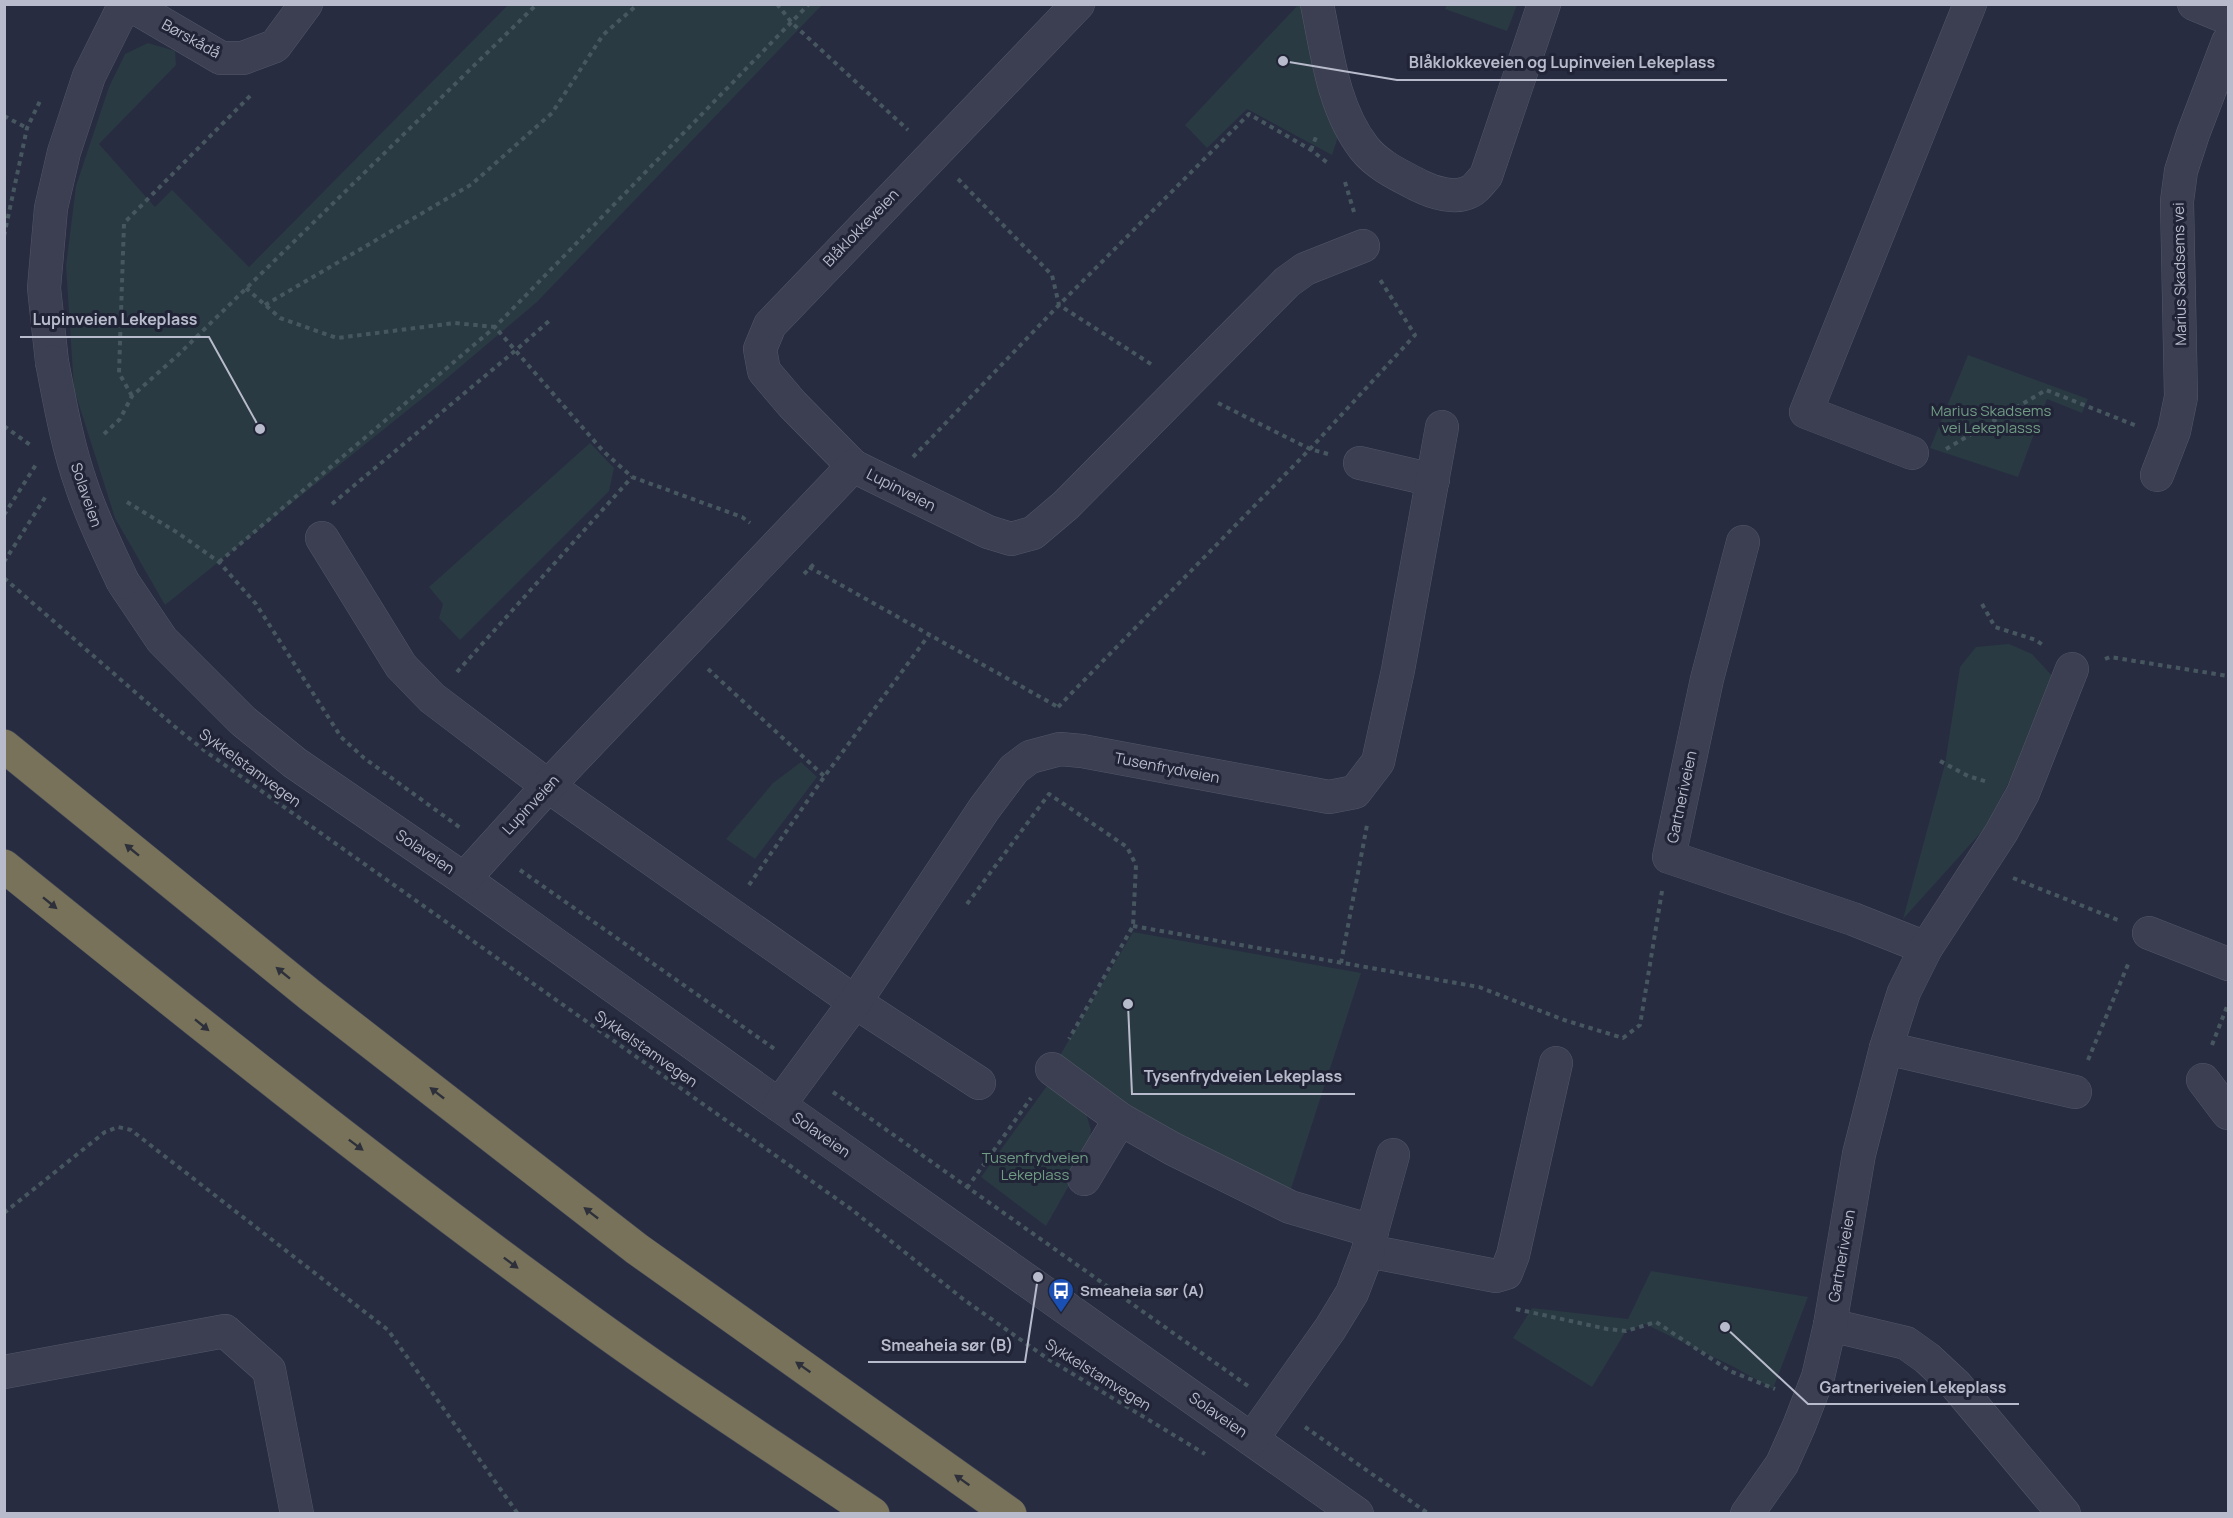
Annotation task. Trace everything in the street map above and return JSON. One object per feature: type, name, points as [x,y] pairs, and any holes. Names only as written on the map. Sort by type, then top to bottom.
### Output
[{"type":"highway","points":[[4,746],[310,995],[637,1249],[1010,1514]]},
{"type":"highway","points":[[4,866],[272,1082],[572,1308],[873,1514]]},
{"type":"street","name":"Børskådå","points":[[127,4],[221,58],[243,58],[274,46],[306,4]]},
{"type":"street","name":"Solaveien","points":[[127,4],[89,76],[64,152],[51,208],[44,288],[52,362],[64,427],[81,484],[98,529],[123,582],[162,640],[243,722],[295,763],[465,879],[779,1105],[1357,1514]]},
{"type":"street","name":"Blåklokkeveien","points":[[853,466],[792,404],[764,371],[760,349],[770,325],[1078,4]]},
{"type":"street","points":[[1317,4],[1330,66],[1344,113],[1364,149],[1389,170],[1428,190],[1456,196],[1471,192],[1486,177],[1544,4]]},
{"type":"street","points":[[1912,453],[1806,412],[1971,4]]},
{"type":"street","points":[[2194,4],[2229,18]]},
{"type":"street","name":"Marius Skadsems vei","points":[[2157,475],[2174,430],[2181,397],[2177,201],[2181,171],[2229,42]]},
{"type":"street","name":"Lupinveien","points":[[465,879],[548,786],[853,466],[988,532],[1011,539],[1033,533],[1066,505],[1287,282],[1305,269],[1363,246]]},
{"type":"street","points":[[1355,792],[1378,762],[1398,669],[1442,427]]},
{"type":"street","points":[[1360,463],[1432,480]]},
{"type":"street","points":[[322,538],[401,666],[432,699],[548,786],[855,1002],[978,1083]]},
{"type":"street","name":"Gartneriveien","points":[[1743,542],[1707,679],[1669,857],[1853,919],[1926,948]]},
{"type":"street","name":"Gartneriveien","points":[[1747,1514],[1782,1464],[1818,1377],[1830,1325],[1859,1154],[1886,1048],[1904,992],[1926,948],[2001,833],[2023,793],[2072,669]]},
{"type":"street","name":"Tusenfrydveien","points":[[779,1105],[855,1002],[984,809],[1014,769],[1030,758],[1060,749],[1082,751],[1329,797],[1355,792]]},
{"type":"street","points":[[2143,930],[2229,964]]},
{"type":"street","points":[[1886,1048],[2075,1092]]},
{"type":"street","points":[[1052,1069],[1120,1119],[1173,1149],[1290,1207],[1370,1241],[1496,1276],[1506,1273],[1513,1255],[1556,1063]]},
{"type":"street","points":[[2203,1080],[2229,1113]]},
{"type":"street","points":[[1084,1179],[1120,1119]]},
{"type":"street","name":"Solaveien","points":[[1252,1439],[1352,1293],[1370,1241],[1393,1155]]},
{"type":"street","points":[[1830,1325],[1906,1343],[1927,1358],[1956,1385],[2064,1514]]},
{"type":"street","points":[[4,1372],[225,1331],[269,1370],[297,1514]]},
{"type":"path","points":[[98,440],[120,419],[132,396],[537,4]]},
{"type":"path","points":[[265,305],[472,184],[552,113],[603,35],[638,4]]},
{"type":"path","points":[[777,4],[792,23],[933,153],[1052,275],[1059,305],[1183,385],[1310,449],[1360,463]]},
{"type":"path","points":[[219,562],[495,327],[809,4]]},
{"type":"path","points":[[132,396],[118,373],[124,223],[257,89]]},
{"type":"path","points":[[889,482],[1059,305],[1249,114],[1311,150],[1335,169]]},
{"type":"path","points":[[4,116],[27,129]]},
{"type":"path","points":[[965,907],[1049,794],[1060,749],[1058,707],[1310,449],[1415,335],[1387,293],[1363,246],[1343,175]]},
{"type":"path","points":[[246,288],[280,318],[337,338],[455,323],[495,327],[603,451],[632,477],[742,517],[777,546],[810,568],[1058,707]]},
{"type":"path","points":[[322,538],[328,507],[549,321]]},
{"type":"path","points":[[1912,453],[1950,449],[2046,390],[2133,426],[2174,430]]},
{"type":"path","points":[[4,426],[36,450]]},
{"type":"path","points":[[4,515],[42,455]]},
{"type":"path","points":[[432,699],[632,477]]},
{"type":"path","points":[[4,562],[46,496]]},
{"type":"path","points":[[123,500],[178,533],[219,562],[256,604],[341,737],[364,758],[967,1188],[1430,1514]]},
{"type":"path","points":[[4,501],[10,505]]},
{"type":"path","points":[[801,576],[818,560]]},
{"type":"path","name":"Sykkelstamvegen","points":[[4,578],[205,752],[850,1209],[963,1299],[1048,1359],[1212,1459]]},
{"type":"path","points":[[1982,604],[1995,627],[2036,640],[2072,669],[2110,657],[2229,676]]},
{"type":"path","points":[[730,912],[824,777],[929,635]]},
{"type":"path","points":[[700,677],[716,661]]},
{"type":"path","points":[[708,669],[824,777]]},
{"type":"path","points":[[1940,761],[1968,776],[2023,793]]},
{"type":"path","points":[[1341,963],[1368,821],[1355,792]]},
{"type":"path","points":[[967,1188],[1052,1069],[1133,926],[1136,865],[1127,847],[1049,794]]},
{"type":"path","points":[[1133,926],[1479,987],[1564,1020],[1623,1038],[1640,1025],[1669,857]]},
{"type":"path","points":[[1979,865],[2143,930],[2075,1092]]},
{"type":"path","points":[[2203,1080],[2203,1066],[2229,1004]]},
{"type":"path","points":[[4,1213],[105,1132],[118,1127],[131,1130],[388,1330],[518,1514]]},
{"type":"path","points":[[1514,1309],[1626,1331],[1656,1322],[1730,1371],[1782,1392]]},
{"type":"green space","points":[[509,4],[822,5],[537,302],[439,385],[165,605],[115,518],[74,389],[66,266],[76,186],[109,87],[125,54],[148,43],[175,51],[176,65],[99,144],[155,207],[172,190],[249,267]]},
{"type":"green space","points":[[1447,4],[1517,5],[1507,31],[1445,9]]},
{"type":"green space","points":[[1298,5],[1304,5],[1342,125],[1332,155],[1247,109],[1207,148],[1185,125]]},
{"type":"green space","name":"Marius Skadsems vei Lekeplasss","points":[[1968,355],[2088,399],[2082,413],[2047,399],[2018,477],[1930,448]]},
{"type":"green space","points":[[590,443],[614,468],[609,491],[460,640],[439,618],[443,604],[429,587]]},
{"type":"green space","points":[[2009,644],[2032,654],[2055,679],[2027,747],[1985,828],[1903,919],[1945,764],[1960,667],[1976,647]]},
{"type":"green space","points":[[801,762],[817,777],[755,859],[726,839],[773,783]]},
{"type":"green space","points":[[1133,932],[1361,973],[1290,1192],[1123,1118],[1056,1062]]},
{"type":"green space","name":"Tusenfrydveien Lekeplass","points":[[1052,1079],[1082,1100],[1091,1130],[1088,1152],[1046,1226],[981,1177]]},
{"type":"green space","points":[[1651,1271],[1808,1297],[1773,1389],[1734,1367],[1645,1324],[1626,1331],[1592,1387],[1513,1338],[1532,1308],[1628,1319]]},
{"type":"place","name":"Blåklokkeveien og Lupinveien Lekeplass","points":[[1283,61]]},
{"type":"place","name":"Lupinveien Lekeplass","points":[[260,429]]},
{"type":"place","name":"Tysenfrydveien Lekeplass","points":[[1128,1004]]},
{"type":"place","name":"Smeaheia sør (B)","points":[[1038,1277]]},
{"type":"place","name":"Smeaheia sør (A)","points":[[1061,1314]]},
{"type":"place","name":"Gartneriveien Lekeplass","points":[[1725,1327]]}]
